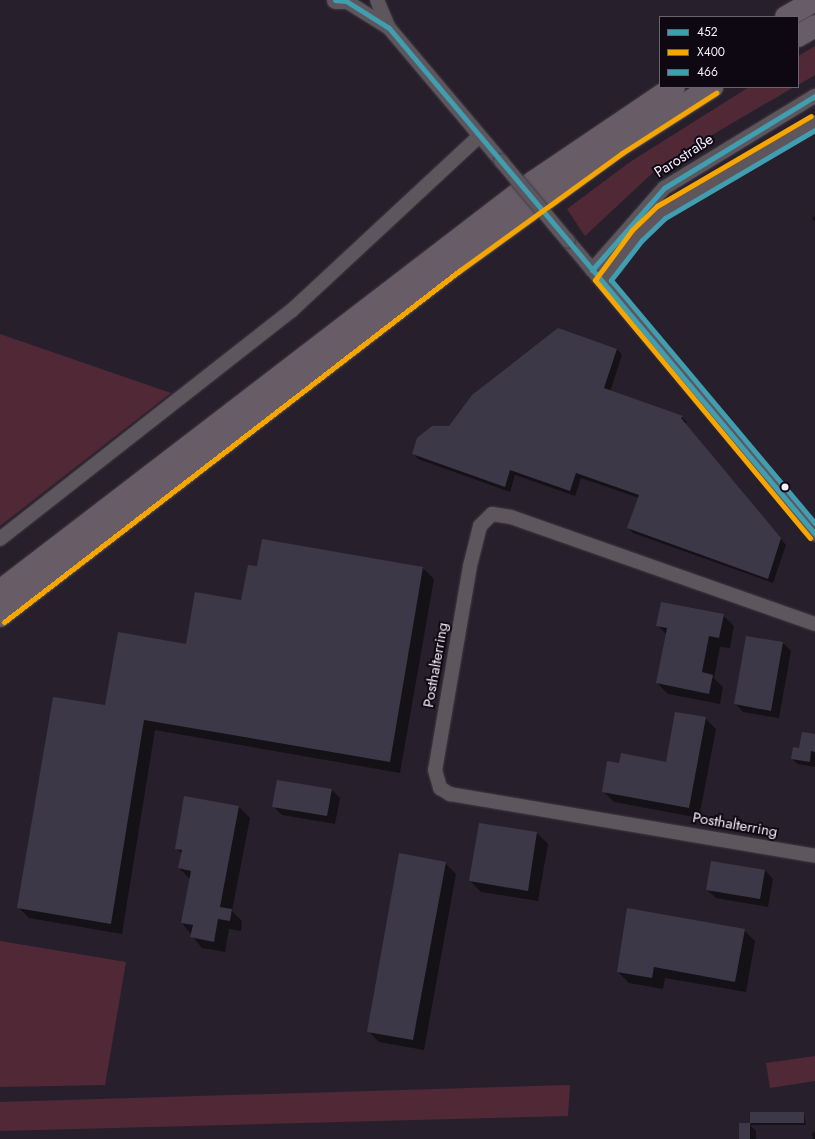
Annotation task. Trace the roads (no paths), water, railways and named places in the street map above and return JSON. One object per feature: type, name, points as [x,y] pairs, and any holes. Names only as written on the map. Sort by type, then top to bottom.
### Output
[{"type":"highway","points":[[788,16],[815,0]]},
{"type":"highway","points":[[799,35],[815,26]]},
{"type":"highway","points":[[0,591],[520,191],[673,88]]},
{"type":"highway","points":[[0,616],[455,265],[618,147],[710,88]]},
{"type":"street","points":[[343,0],[389,28]]},
{"type":"street","points":[[377,0],[389,28],[815,534]]},
{"type":"street","name":"Parostraße","points":[[592,270],[664,188],[815,96]]},
{"type":"street","points":[[602,280],[616,266],[637,235],[661,212],[815,122]]},
{"type":"street","points":[[0,539],[291,311],[479,136]]},
{"type":"street","name":"Posthalterring","points":[[815,624],[511,517],[492,514],[480,526],[470,566],[435,770],[440,788],[450,794],[815,856]]}]
